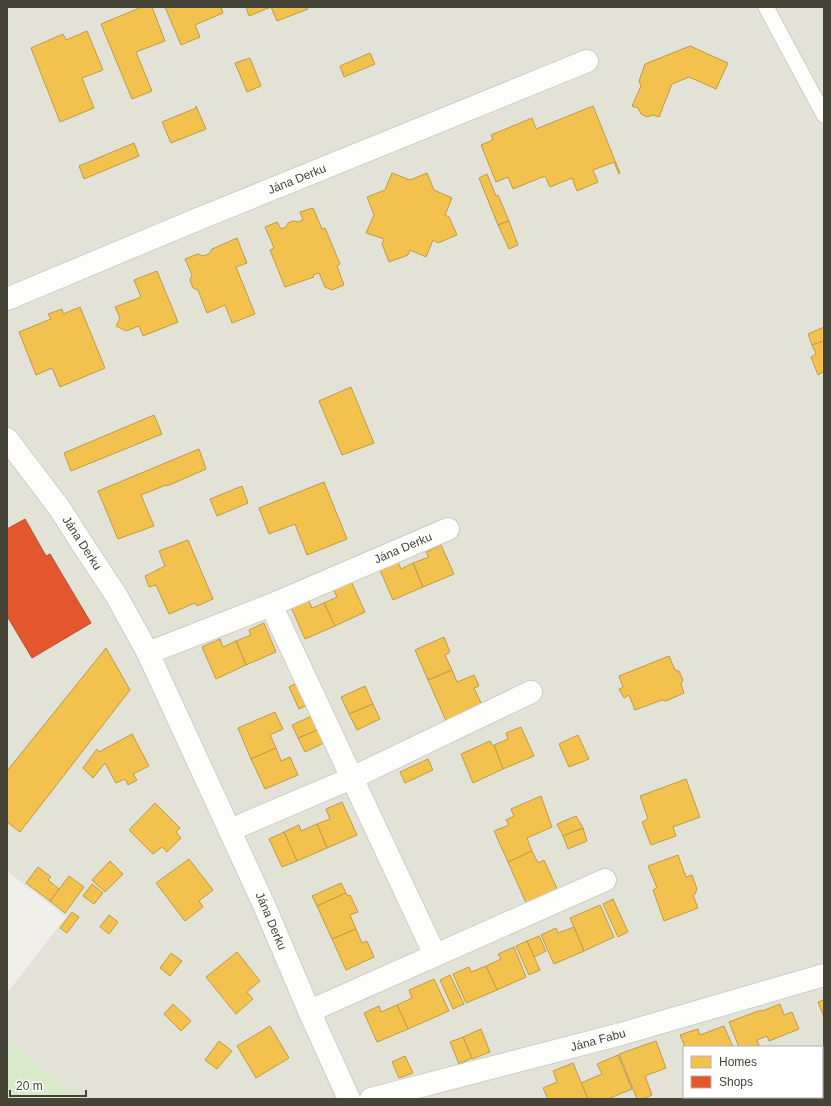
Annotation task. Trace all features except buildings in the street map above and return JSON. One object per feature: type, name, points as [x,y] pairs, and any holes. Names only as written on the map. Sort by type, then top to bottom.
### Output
[{"type":"street","name":"Jána Derku","points":[[7,299],[206,216],[587,61]]},
{"type":"street","name":"Jána Derku","points":[[7,439],[60,509],[116,595],[148,654],[264,905],[310,1013],[349,1099]]},
{"type":"street","name":"Jána Derku","points":[[148,654],[271,605],[448,529]]},
{"type":"street","points":[[271,605],[435,955]]},
{"type":"street","points":[[230,830],[352,778],[531,692]]},
{"type":"street","points":[[310,1013],[322,1006],[604,880]]},
{"type":"street","name":"Jána Fabu","points":[[371,1099],[621,1034],[824,975]]},
{"type":"lane","points":[[766,7],[824,115]]},
{"type":"shaded area","points":[[7,7],[824,7],[824,1099],[7,1099],[7,993],[66,917],[7,871]]},
{"type":"green space","points":[[7,1041],[78,1099],[7,1099]]}]
